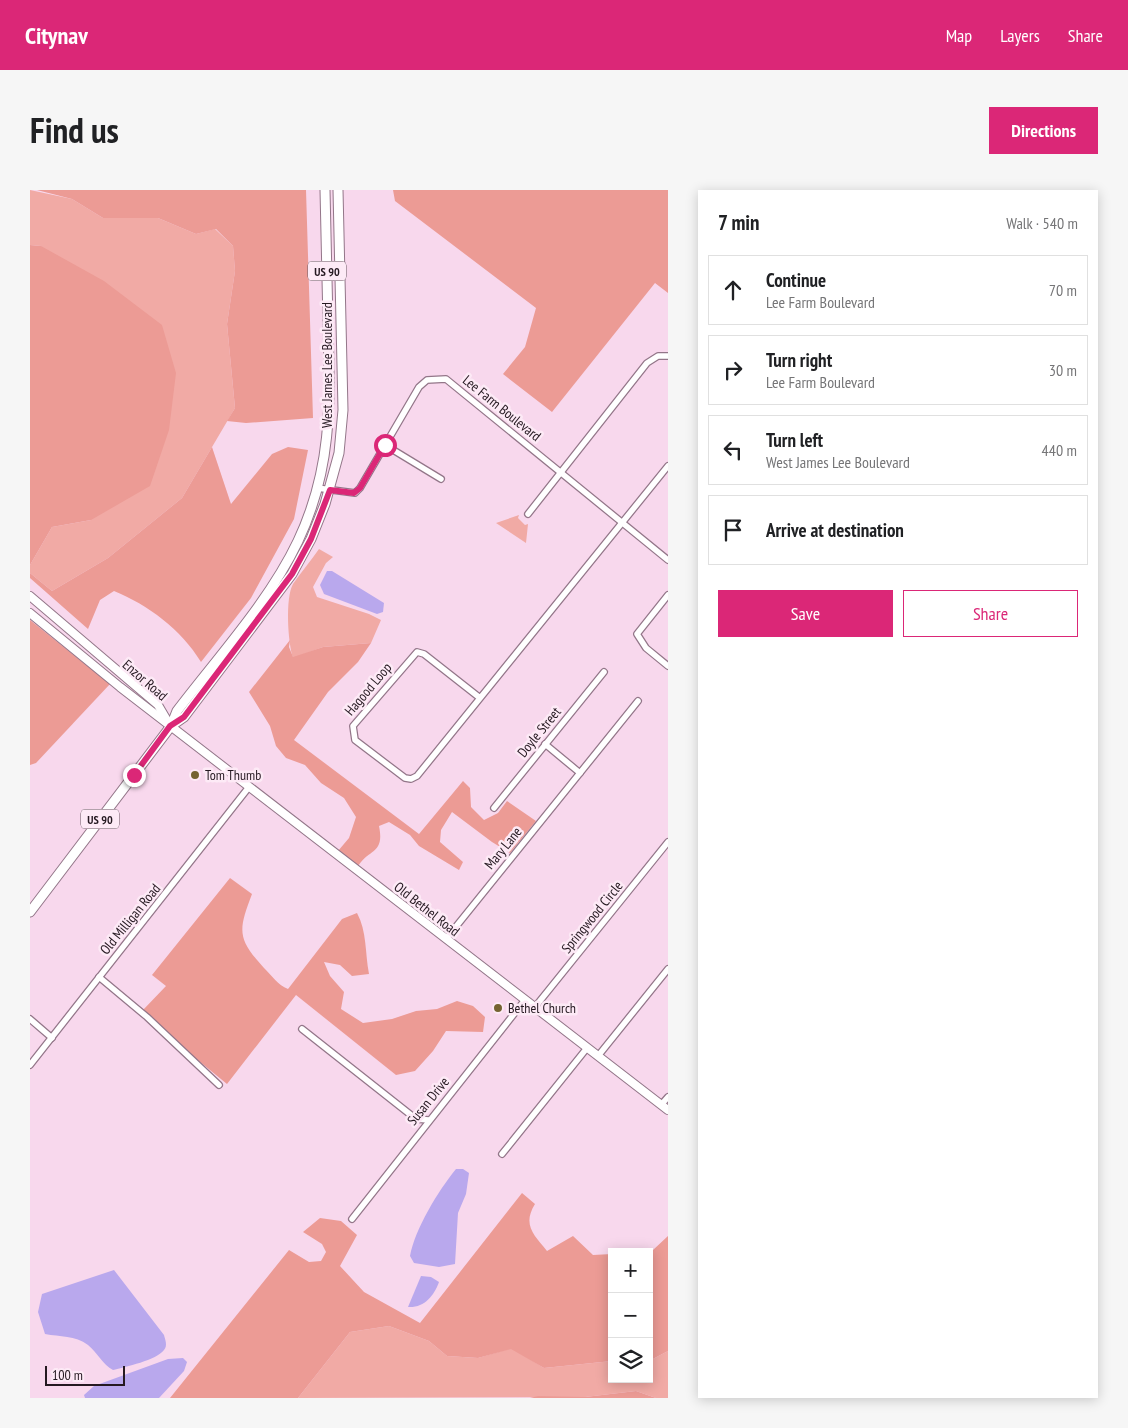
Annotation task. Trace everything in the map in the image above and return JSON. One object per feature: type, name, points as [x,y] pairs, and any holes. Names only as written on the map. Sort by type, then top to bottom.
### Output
[{"type":"main road","name":"West James Lee Boulevard","points":[[30,912],[170,726],[177,711],[280,573],[298,540],[317,488],[329,426],[329,352],[324,190]]},
{"type":"main road","name":"West James Lee Boulevard","points":[[170,726],[184,717],[292,574],[311,539],[330,490],[337,460],[342,422],[338,190]]},
{"type":"street","points":[[329,352],[342,352]]},
{"type":"street","points":[[528,514],[648,363],[658,356],[668,356]]},
{"type":"street","name":"Lee Farm Boulevard","points":[[317,488],[354,493],[360,488],[419,387],[427,380],[446,379],[668,560]]},
{"type":"street","points":[[385,445],[441,479]]},
{"type":"street","name":"Hagood Loop","points":[[480,698],[424,654],[417,652],[353,726],[352,732],[356,740],[405,778],[411,779],[416,776],[480,698],[668,466]]},
{"type":"street","points":[[668,595],[637,634],[646,648],[668,666]]},
{"type":"street","name":"Enzor Road","points":[[30,596],[158,705],[170,726]]},
{"type":"street","name":"Enzor Road","points":[[30,613],[170,726]]},
{"type":"street","name":"Doyle Street","points":[[494,808],[604,672]]},
{"type":"street","name":"Mary Lane","points":[[446,939],[638,701]]},
{"type":"street","name":"Old Bethel Road","points":[[170,726],[668,1110]]},
{"type":"street","points":[[545,744],[580,773]]},
{"type":"street","name":"Old Milligan Road","points":[[30,1065],[249,787]]},
{"type":"street","name":"Springwood Circle","points":[[534,1007],[668,842]]},
{"type":"street","points":[[598,1056],[668,969]]},
{"type":"street","points":[[99,977],[170,1037],[219,1085]]},
{"type":"street","name":"Susan Drive","points":[[352,1219],[525,1000]]},
{"type":"street","points":[[30,1019],[52,1038]]},
{"type":"street","points":[[302,1029],[416,1119],[429,1120]]},
{"type":"street","points":[[502,1154],[587,1048]]},
{"type":"street","points":[[661,1105],[668,1096]]},
{"type":"shaded area","points":[[30,190],[72,199],[103,218],[158,218],[196,234],[215,229],[233,246],[235,271],[227,324],[235,408],[182,498],[108,558],[52,591],[30,573],[30,565],[52,527],[91,520],[41,246],[30,245]]},
{"type":"shaded area","points":[[37,190],[306,190],[313,418],[246,423],[227,421],[235,408],[227,324],[235,271],[233,246],[216,229],[196,234],[158,218],[103,218],[72,199]]},
{"type":"shaded area","points":[[393,190],[668,190],[668,293],[655,283],[552,412],[503,374],[525,347],[536,308],[395,201]]},
{"type":"shaded area","points":[[30,245],[41,246],[104,281],[162,325],[176,373],[169,430],[150,486],[91,520],[52,527],[30,565]]},
{"type":"shaded area","points":[[212,447],[231,504],[272,454],[288,447],[308,450],[294,519],[251,598],[201,662],[184,639],[163,619],[127,597],[114,591],[100,600],[88,629],[30,578],[30,573],[52,591],[108,558],[182,498]]},
{"type":"shaded area","points":[[519,515],[518,518],[525,525],[528,524],[526,543],[496,523]]},
{"type":"shaded area","points":[[319,549],[333,557],[326,563],[313,587],[317,597],[369,614],[381,620],[371,643],[323,647],[293,658],[288,621],[290,591],[293,584]]},
{"type":"shaded area","points":[[327,571],[332,571],[384,603],[383,612],[377,614],[324,594],[320,585]]},
{"type":"shaded area","points":[[30,620],[110,684],[36,763],[30,765]]},
{"type":"shaded area","points":[[290,640],[289,647],[293,657],[323,647],[371,643],[358,662],[328,692],[294,740],[419,834],[463,781],[470,788],[471,807],[484,820],[498,813],[507,801],[536,821],[510,853],[452,812],[441,830],[440,842],[463,862],[459,870],[419,846],[410,835],[389,822],[379,826],[380,842],[378,847],[357,868],[338,851],[349,838],[356,817],[344,798],[321,783],[305,765],[286,758],[276,746],[270,726],[249,692]]},
{"type":"shaded area","points":[[230,878],[252,894],[244,917],[243,934],[245,941],[255,958],[284,987],[288,989],[342,919],[357,913],[364,935],[369,974],[352,976],[340,965],[324,962],[330,976],[344,992],[341,1009],[363,1023],[392,1019],[416,1011],[437,1009],[457,1001],[473,1006],[485,1017],[483,1032],[446,1031],[433,1051],[415,1071],[396,1075],[296,995],[227,1084],[183,1048],[143,1010],[166,986],[152,975]]},
{"type":"shaded area","points":[[456,1169],[463,1169],[469,1173],[466,1194],[458,1213],[455,1264],[439,1267],[414,1263],[410,1256],[422,1222],[442,1188]]},
{"type":"shaded area","points":[[522,1193],[535,1204],[531,1211],[531,1229],[547,1251],[573,1236],[593,1255],[608,1254],[608,1361],[544,1368],[511,1349],[478,1358],[447,1356],[429,1341],[389,1326],[350,1332],[298,1398],[170,1398],[289,1250],[309,1262],[321,1261],[326,1252],[322,1244],[303,1232],[320,1218],[341,1221],[357,1235],[340,1266],[364,1292],[420,1323]]},
{"type":"shaded area","points":[[668,1236],[668,1351],[653,1359],[653,1293],[653,1250]]},
{"type":"shaded area","points":[[114,1270],[164,1335],[166,1345],[164,1350],[155,1357],[113,1370],[83,1342],[73,1338],[45,1334],[38,1312],[42,1294]]},
{"type":"shaded area","points":[[421,1276],[431,1277],[439,1282],[428,1300],[414,1307],[408,1307]]},
{"type":"shaded area","points":[[389,1326],[429,1341],[447,1356],[478,1358],[512,1348],[544,1368],[608,1361],[608,1383],[653,1383],[653,1359],[668,1351],[668,1398],[656,1398],[636,1391],[585,1397],[298,1398],[350,1332]]},
{"type":"shaded area","points":[[183,1358],[187,1362],[184,1371],[159,1398],[85,1398],[84,1395],[94,1386],[168,1359]]},
{"type":"shaded area","points":[[636,1391],[656,1398],[530,1398],[538,1396],[585,1397]]},
{"type":"place","name":"Tom Thumb","points":[[195,775]]},
{"type":"place","name":"Bethel Church","points":[[498,1008]]},
{"type":"route","points":[[134,775],[170,726],[184,717],[292,574],[311,539],[330,490],[354,493],[360,488],[385,445]]}]
